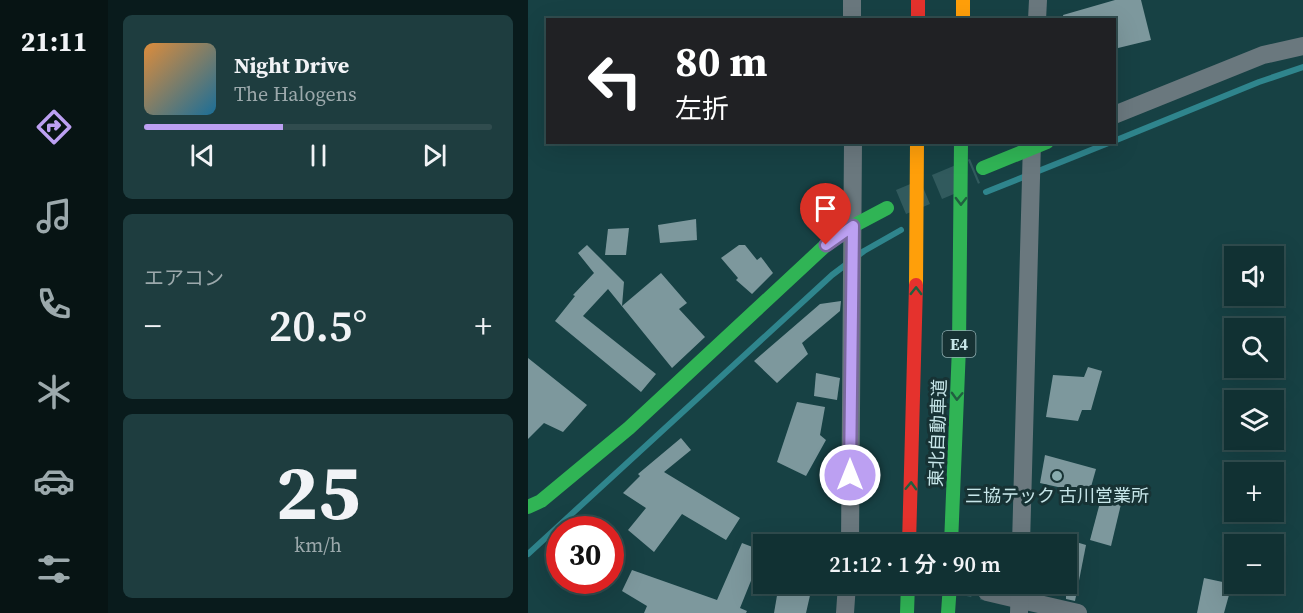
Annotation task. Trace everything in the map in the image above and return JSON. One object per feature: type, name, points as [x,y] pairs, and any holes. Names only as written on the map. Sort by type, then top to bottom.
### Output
[{"type":"main road","points":[[918,0],[918,18]]},
{"type":"main road","points":[[963,0],[963,18]]},
{"type":"main road","name":"東北自動車道","points":[[909,534],[915,349],[917,144]]},
{"type":"main road","name":"東北自動車道","points":[[951,534],[959,347],[961,144]]},
{"type":"main road","points":[[983,168],[1034,157]]},
{"type":"main road","points":[[528,507],[541,501],[629,428],[826,245],[853,226],[887,208]]},
{"type":"main road","points":[[907,613],[908,594]]},
{"type":"main road","points":[[948,613],[949,594]]},
{"type":"street","points":[[852,0],[852,18]]},
{"type":"street","points":[[1037,18],[1038,0]]},
{"type":"street","points":[[1116,114],[1263,55],[1303,46]]},
{"type":"street","points":[[850,534],[853,144]]},
{"type":"street","points":[[1021,534],[1034,157]]},
{"type":"street","points":[[845,613],[847,594]]},
{"type":"street","points":[[996,594],[1078,613]]},
{"type":"building","points":[[1115,0],[1141,0],[1151,40],[1116,49],[1116,18],[1064,18],[1063,15]]},
{"type":"building","points":[[696,219],[697,240],[660,243],[658,225]]},
{"type":"building","points":[[629,228],[626,255],[605,255],[608,229]]},
{"type":"building","points":[[587,245],[624,282],[622,306],[661,273],[687,303],[679,309],[705,337],[672,368],[608,289],[583,316],[656,374],[641,392],[555,321],[575,296],[573,295],[594,273],[578,253]]},
{"type":"building","points":[[739,245],[745,245],[757,260],[761,257],[773,273],[752,294],[736,280],[738,278],[721,258]]},
{"type":"building","points":[[841,301],[840,311],[802,343],[808,354],[777,383],[754,361],[820,304]]},
{"type":"building","points":[[528,358],[587,405],[563,432],[544,423],[528,439]]},
{"type":"building","points":[[1088,367],[1102,371],[1091,410],[1082,410],[1078,421],[1046,417],[1053,375],[1084,377]]},
{"type":"building","points":[[816,373],[840,378],[837,400],[814,396]]},
{"type":"building","points":[[797,402],[825,407],[820,435],[826,440],[806,476],[777,462]]},
{"type":"building","points":[[681,438],[691,450],[664,472],[740,518],[726,540],[682,514],[654,552],[628,530],[646,508],[623,493],[640,476],[638,474]]},
{"type":"building","points":[[1045,455],[1096,469],[1089,494],[1040,483]]},
{"type":"building","points":[[1102,495],[1122,500],[1111,546],[1090,540]]},
{"type":"building","points":[[1077,542],[1086,545],[1077,591]]},
{"type":"building","points":[[742,543],[753,547],[753,576],[740,608],[747,611],[746,613],[644,613],[647,606],[624,592],[624,587],[632,570],[717,600]]},
{"type":"building","points":[[1204,578],[1224,582],[1224,594],[1229,594],[1224,613],[1197,613]]},
{"type":"building","points":[[777,594],[810,594],[806,613],[774,613]]},
{"type":"building","points":[[1066,594],[1076,594],[1075,601],[1066,599]]},
{"type":"waterway","points":[[1116,140],[1259,82],[1303,67]]},
{"type":"waterway","points":[[986,192],[1106,144]]},
{"type":"waterway","points":[[528,554],[832,275],[864,251],[901,230]]},
{"type":"tunnel","points":[[901,202],[975,171]]},
{"type":"traffic: fast","points":[[951,534],[959,347],[961,144]]},
{"type":"traffic: fast","points":[[983,168],[1042,144]]},
{"type":"traffic: fast","points":[[528,507],[541,501],[629,428],[826,245],[853,226],[887,208]]},
{"type":"traffic: fast","points":[[907,613],[908,594]]},
{"type":"traffic: fast","points":[[948,613],[949,594]]},
{"type":"traffic: slow","points":[[963,0],[963,18]]},
{"type":"traffic: slow","points":[[916,285],[917,144]]},
{"type":"traffic: jam","points":[[918,0],[918,18]]},
{"type":"traffic: jam","points":[[909,534],[916,285]]},
{"type":"place","name":"三協テック 古川営業所","points":[[1057,476]]},
{"type":"route","points":[[826,245],[853,226],[850,475]]}]
